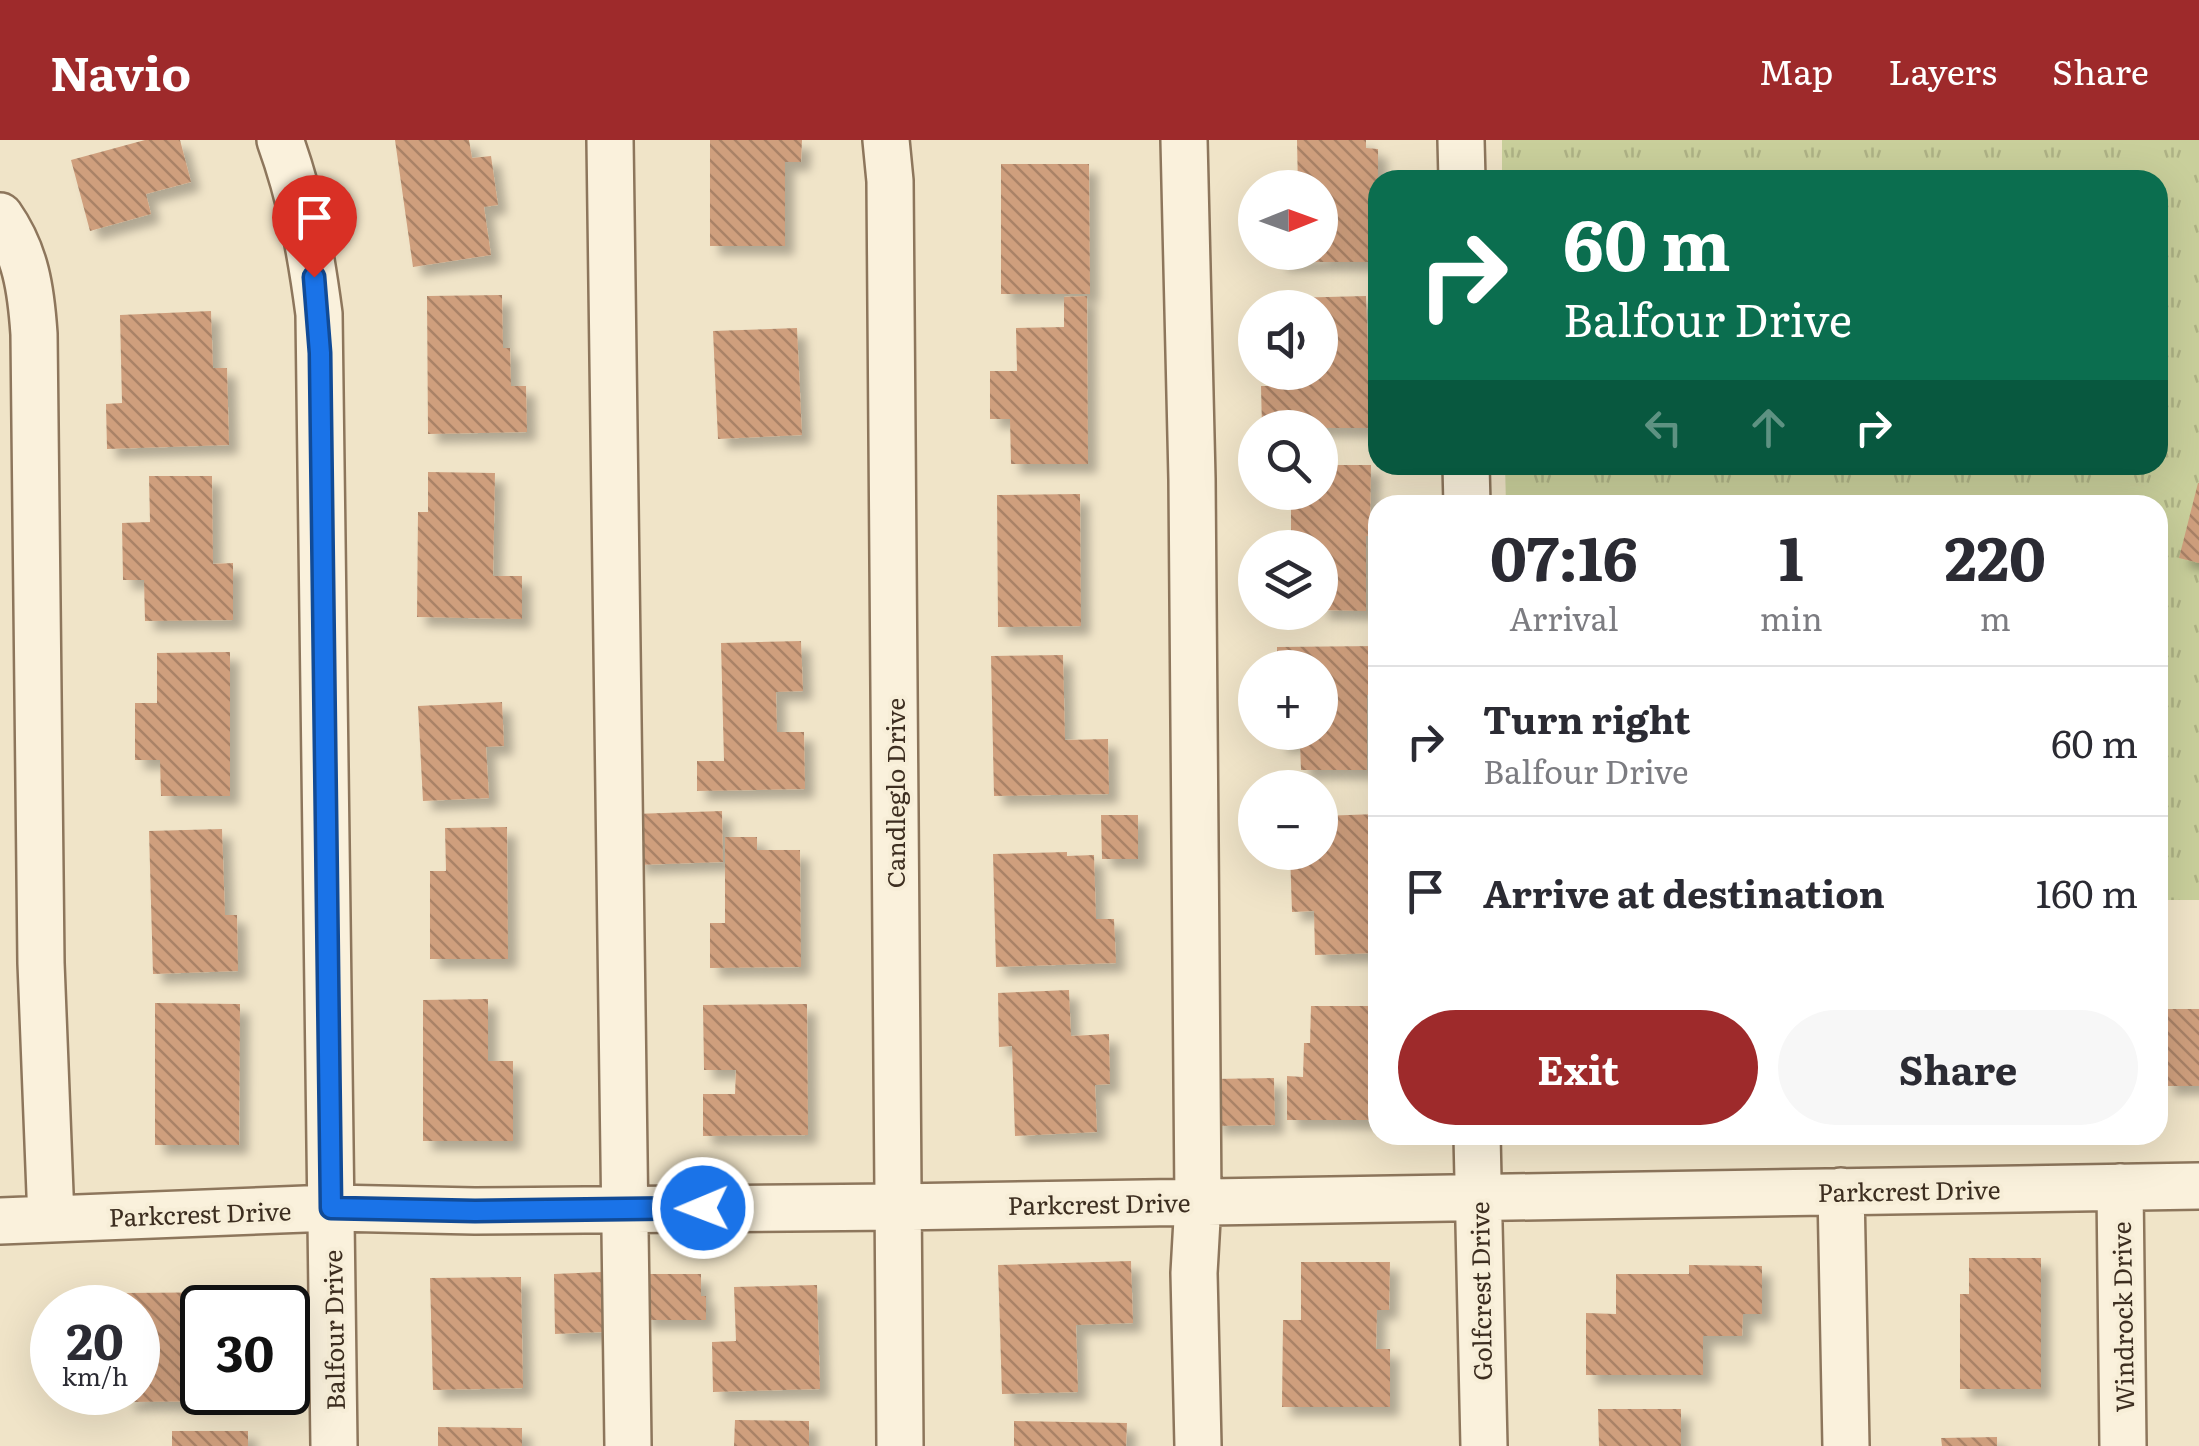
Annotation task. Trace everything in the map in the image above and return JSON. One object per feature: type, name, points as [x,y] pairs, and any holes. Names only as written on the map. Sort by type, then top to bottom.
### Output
[{"type":"street","name":"Balfour Drive","points":[[280,140],[297,186],[310,240],[319,314],[334,1446]]},
{"type":"street","points":[[610,140],[628,1446]]},
{"type":"street","name":"Candleglo Drive","points":[[886,140],[890,201],[900,1446]]},
{"type":"street","points":[[1184,140],[1192,499],[1198,1446]]},
{"type":"street","points":[[1461,140],[1462,170]]},
{"type":"street","points":[[0,216],[12,233],[30,279],[34,334],[41,963],[50,1219]]},
{"type":"street","name":"Golfcrest Drive","points":[[1477,1145],[1484,1446]]},
{"type":"street","name":"Parkcrest Drive","points":[[0,1221],[331,1208],[896,1207],[2199,1186]]},
{"type":"street","name":"Windrock Drive","points":[[2120,1187],[2123,1446]]},
{"type":"street","points":[[1842,1191],[1846,1446]]},
{"type":"green space","points":[[1502,140],[2199,140],[2199,900],[2168,900],[2168,495],[1506,495],[1505,475],[2168,475],[2168,170],[1502,170]]},
{"type":"building","points":[[145,140],[180,140],[191,182],[146,194],[151,214],[90,231],[71,160]]},
{"type":"building","points":[[395,140],[469,140],[472,158],[491,156],[498,205],[484,207],[491,255],[413,267]]},
{"type":"building","points":[[710,140],[802,140],[801,162],[785,162],[785,246],[710,246]]},
{"type":"building","points":[[1297,140],[1366,140],[1366,148],[1378,149],[1378,170],[1368,170],[1368,262],[1338,262],[1338,170],[1298,170]]},
{"type":"building","points":[[1001,164],[1089,164],[1090,294],[1001,294]]},
{"type":"building","points":[[502,295],[503,348],[510,348],[511,386],[526,386],[527,432],[428,434],[427,296]]},
{"type":"building","points":[[1087,296],[1088,464],[1011,464],[1010,419],[990,419],[990,371],[1017,371],[1016,328],[1064,327],[1064,297]]},
{"type":"building","points":[[1366,296],[1368,428],[1338,428],[1338,410],[1262,410],[1261,390],[1338,390],[1338,297]]},
{"type":"building","points":[[211,311],[213,368],[227,368],[229,445],[107,449],[106,404],[122,403],[120,315]]},
{"type":"building","points":[[797,328],[802,435],[718,439],[713,331]]},
{"type":"building","points":[[1338,465],[1368,465],[1366,611],[1338,610],[1338,530],[1291,530],[1291,510],[1338,510]]},
{"type":"building","points":[[428,472],[495,473],[493,576],[522,576],[522,619],[417,617],[418,512],[428,512]]},
{"type":"building","points":[[149,476],[212,476],[213,564],[233,563],[233,620],[145,621],[144,580],[123,580],[122,523],[150,522]]},
{"type":"building","points":[[2199,483],[2199,563],[2179,558]]},
{"type":"building","points":[[1080,494],[1081,626],[998,627],[997,495]]},
{"type":"building","points":[[801,641],[803,691],[776,692],[777,732],[804,732],[805,789],[697,791],[697,761],[724,761],[721,643]]},
{"type":"building","points":[[1368,646],[1367,770],[1301,770],[1300,750],[1338,750],[1338,650],[1277,650]]},
{"type":"building","points":[[230,652],[230,796],[161,796],[160,760],[135,760],[135,703],[157,703],[157,653]]},
{"type":"building","points":[[1063,655],[1065,740],[1108,739],[1109,794],[994,796],[991,656]]},
{"type":"building","points":[[502,702],[504,746],[486,747],[489,798],[423,801],[418,706]]},
{"type":"building","points":[[722,811],[723,862],[636,865],[634,814]]},
{"type":"building","points":[[1368,814],[1368,953],[1315,955],[1314,911],[1292,912],[1291,870],[1338,870],[1338,815]]},
{"type":"building","points":[[1101,815],[1138,815],[1138,859],[1102,859]]},
{"type":"building","points":[[507,827],[508,959],[430,959],[430,871],[446,871],[445,828]]},
{"type":"building","points":[[222,829],[225,915],[237,915],[238,971],[153,974],[149,831]]},
{"type":"building","points":[[725,837],[757,837],[757,850],[800,850],[801,967],[710,968],[710,923],[725,923]]},
{"type":"building","points":[[1067,852],[1067,856],[1094,855],[1096,919],[1114,919],[1116,963],[996,967],[993,854]]},
{"type":"building","points":[[1069,990],[1071,1036],[1109,1034],[1110,1084],[1095,1085],[1097,1132],[1015,1136],[1012,1046],[999,1047],[998,993]]},
{"type":"building","points":[[488,999],[488,1061],[513,1061],[513,1141],[423,1141],[423,1000]]},
{"type":"building","points":[[155,1003],[240,1004],[239,1145],[155,1145]]},
{"type":"building","points":[[807,1004],[808,1135],[703,1136],[703,1094],[735,1094],[736,1070],[704,1070],[703,1005]]},
{"type":"building","points":[[1311,1006],[1368,1006],[1368,1120],[1287,1120],[1287,1076],[1303,1077],[1304,1043],[1310,1043]]},
{"type":"building","points":[[2168,1009],[2199,1009],[2199,1086],[2168,1086]]},
{"type":"building","points":[[1274,1078],[1275,1125],[1214,1126],[1213,1079]]},
{"type":"building","points":[[1969,1258],[2041,1258],[2041,1389],[1960,1389],[1960,1294],[1969,1294]]},
{"type":"building","points":[[1131,1261],[1133,1323],[1076,1325],[1078,1392],[1002,1394],[998,1265]]},
{"type":"building","points":[[1301,1262],[1390,1262],[1389,1310],[1377,1310],[1376,1349],[1390,1349],[1390,1407],[1282,1407],[1283,1320],[1301,1320]]},
{"type":"building","points":[[1689,1265],[1762,1266],[1762,1314],[1743,1314],[1742,1336],[1703,1336],[1703,1375],[1586,1375],[1586,1313],[1616,1314],[1616,1274],[1689,1274]]},
{"type":"building","points":[[602,1272],[603,1332],[555,1334],[554,1274]]},
{"type":"building","points":[[642,1274],[701,1274],[706,1320],[642,1320]]},
{"type":"building","points":[[521,1277],[523,1388],[433,1390],[430,1278]]},
{"type":"building","points":[[817,1285],[820,1389],[713,1392],[712,1342],[736,1341],[734,1287]]},
{"type":"building","points":[[160,1293],[180,1293],[180,1401],[160,1402]]},
{"type":"building","points":[[1598,1409],[1681,1409],[1681,1446],[1599,1446]]},
{"type":"building","points":[[735,1420],[809,1421],[809,1446],[734,1446]]},
{"type":"building","points":[[1014,1421],[1127,1423],[1126,1446],[1014,1446]]},
{"type":"building","points":[[438,1427],[522,1428],[522,1446],[438,1446]]},
{"type":"building","points":[[172,1431],[248,1431],[248,1446],[172,1446]]},
{"type":"building","points":[[1997,1437],[1997,1446],[1942,1446],[1941,1438]]},
{"type":"route","points":[[314,277],[320,353],[331,1208],[703,1208]]}]
